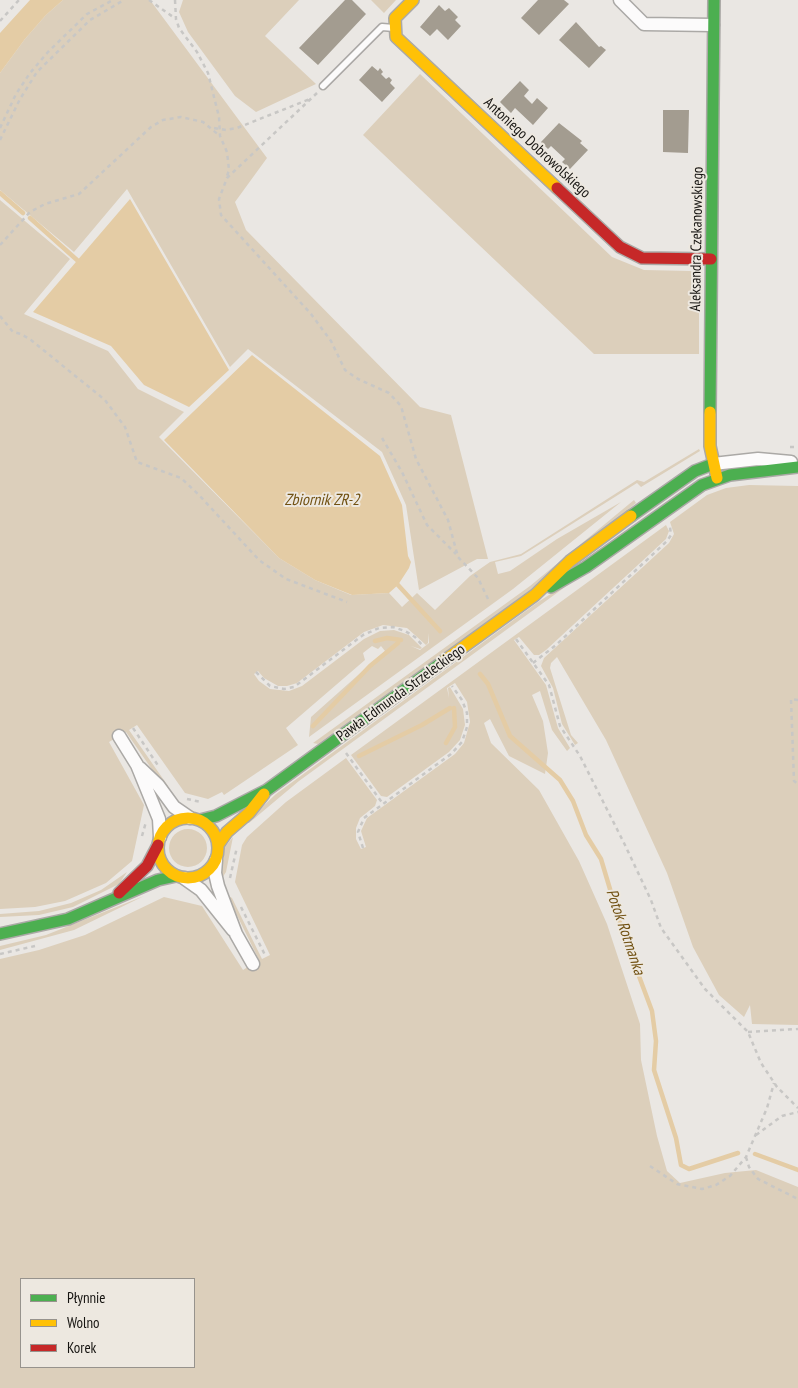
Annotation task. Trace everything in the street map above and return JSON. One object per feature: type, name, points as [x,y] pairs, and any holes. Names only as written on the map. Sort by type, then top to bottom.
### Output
[{"type":"main road","points":[[395,28],[395,18],[412,0]]},
{"type":"main road","name":"Aleksandra Czekanowskiego","points":[[714,0],[710,446],[717,478]]},
{"type":"main road","name":"Antoniego Dobrowolskiego","points":[[395,28],[396,37],[620,247],[642,258],[711,259]]},
{"type":"main road","name":"Pawła Edmunda Strzeleckiego","points":[[535,595],[561,568],[677,482],[695,471],[713,464]]},
{"type":"main road","name":"Pawła Edmunda Strzeleckiego","points":[[195,819],[216,816],[268,790],[535,595],[569,578],[680,498],[717,478],[746,472],[798,468]]},
{"type":"main road","name":"Pawła Edmunda Strzeleckiego","points":[[218,845],[227,832],[249,813],[268,790]]},
{"type":"main road","points":[[0,934],[61,921],[164,878],[199,876],[206,872],[216,860],[218,845],[213,830],[195,819],[176,820],[169,824],[147,866],[114,898]]},
{"type":"main road","points":[[159,841],[164,866],[180,877]]},
{"type":"street","points":[[620,0],[644,24],[713,25]]},
{"type":"street","name":"Pawła Edmunda Strzeleckiego","points":[[713,464],[758,459],[798,462]]},
{"type":"street","points":[[119,736],[136,765],[160,822],[159,841]]},
{"type":"street","points":[[136,765],[158,785],[174,807],[195,819]]},
{"type":"street","points":[[216,860],[216,879],[236,934],[253,964]]},
{"type":"street","points":[[180,877],[201,890],[216,912],[236,934]]},
{"type":"lane","points":[[323,86],[382,27],[395,28]]},
{"type":"path","points":[[0,20],[19,0]]},
{"type":"path","points":[[0,128],[16,94],[48,52],[87,14],[113,0]]},
{"type":"path","points":[[0,140],[20,99],[37,72],[85,23],[124,0]]},
{"type":"path","points":[[149,0],[176,19],[208,73],[219,117],[220,136]]},
{"type":"path","points":[[175,0],[176,19]]},
{"type":"path","points":[[226,178],[323,86]]},
{"type":"path","points":[[0,245],[30,212],[45,204],[80,194],[152,127],[163,120],[181,117],[203,122],[220,130],[237,128],[311,99]]},
{"type":"path","points":[[213,128],[220,136],[227,152],[229,170],[219,199],[221,215],[311,314],[330,341],[346,370],[358,379],[389,393],[401,406],[416,459],[448,520],[457,555]]},
{"type":"path","points":[[0,316],[13,332],[31,340],[105,400],[125,426],[137,462],[181,478],[259,560],[286,579],[347,602]]},
{"type":"path","points":[[382,438],[402,472],[428,524],[439,539],[478,578],[489,601]]},
{"type":"path","points":[[533,663],[556,645],[667,541],[671,534],[668,523]]},
{"type":"path","points":[[256,672],[270,686],[284,689],[294,687],[363,635],[379,628],[393,628],[405,631],[423,646]]},
{"type":"path","points":[[516,639],[549,685],[559,723],[570,744],[580,756],[624,843],[651,900],[661,928],[705,989],[748,1032],[761,1063],[774,1083],[798,1108]]},
{"type":"path","points":[[363,848],[358,836],[360,824],[366,816],[451,754],[462,742],[467,727],[467,713],[462,700],[452,686]]},
{"type":"path","points":[[798,700],[791,700],[794,781],[798,784]]},
{"type":"path","points":[[346,753],[383,804]]},
{"type":"path","points":[[748,1032],[798,1028]]},
{"type":"path","points":[[650,1166],[677,1184],[702,1190],[716,1185],[730,1176],[746,1157],[774,1083]]},
{"type":"path","points":[[755,1135],[782,1116],[798,1112]]},
{"type":"path","points":[[746,1157],[749,1167],[758,1179],[798,1200]]},
{"type":"shaded area","points":[[63,0],[150,0],[267,158],[235,202],[246,230],[420,407],[451,415],[488,559],[477,559],[419,590],[406,505],[382,452],[248,349],[230,367],[127,189],[74,252],[0,190],[0,73],[25,39],[46,15]]},
{"type":"shaded area","points":[[183,0],[299,0],[265,36],[316,84],[256,112],[235,96],[188,32],[179,12]]},
{"type":"shaded area","points":[[371,0],[396,0],[384,13]]},
{"type":"shaded area","points":[[420,74],[612,257],[644,270],[691,271],[699,281],[699,354],[594,354],[363,135]]},
{"type":"shaded area","points":[[0,200],[70,259],[24,314],[108,351],[138,389],[184,412],[159,437],[279,558],[315,580],[351,595],[389,593],[402,607],[417,593],[435,610],[470,576],[490,562],[521,554],[637,480],[644,482],[699,449],[700,451],[641,487],[637,483],[521,556],[495,562],[498,574],[510,571],[557,539],[621,502],[513,589],[309,737],[311,717],[385,651],[381,646],[378,649],[372,646],[363,653],[365,660],[286,728],[298,745],[224,795],[222,792],[208,799],[185,793],[137,725],[129,730],[168,786],[167,791],[126,732],[109,742],[144,805],[132,861],[106,883],[65,901],[35,907],[0,909]],"holes":[[[383,625],[407,628],[426,645],[428,643],[428,633],[429,643],[420,650],[411,646],[422,648],[409,635],[394,630],[380,631],[364,639],[302,686],[289,691],[270,689],[259,681],[254,674],[258,671],[264,678],[278,686],[297,683],[364,632]]]},
{"type":"shaded area","points":[[749,485],[798,486],[798,1025],[752,1024],[750,1005],[744,1017],[719,995],[693,947],[667,873],[606,740],[557,657],[551,663],[550,668],[571,735],[578,743],[575,745],[562,724],[553,688],[541,666],[544,658],[669,543],[674,534],[670,522],[707,495],[726,488]]},
{"type":"shaded area","points":[[634,500],[636,503],[529,591],[318,744],[313,743],[530,586]]},
{"type":"shaded area","points":[[666,525],[669,531],[666,539],[546,650],[539,655],[534,655],[519,637],[514,640],[546,685],[558,728],[570,748],[567,751],[552,730],[540,691],[532,695],[543,721],[548,753],[545,774],[509,756],[490,719],[484,723],[491,743],[539,790],[579,861],[607,924],[640,1024],[641,1060],[657,1136],[667,1171],[680,1183],[725,1173],[756,1170],[798,1187],[798,1388],[0,1388],[0,959],[39,950],[85,935],[164,897],[202,906],[243,970],[259,960],[227,895],[232,898],[262,959],[270,955],[235,882],[242,845],[247,837],[286,802],[346,758],[377,800],[375,806],[360,818],[356,828],[356,839],[361,849],[366,847],[361,831],[367,818],[455,754],[464,743],[470,722],[467,702],[455,683],[447,688],[449,698],[448,688],[450,687],[463,709],[465,725],[460,740],[449,752],[387,797],[381,796],[351,755]]},
{"type":"shaded area","points":[[587,571],[299,781],[249,823],[245,823],[276,794],[538,602]]},
{"type":"shaded area","points":[[188,829],[202,834],[207,848],[202,862],[188,867],[174,862],[169,848],[174,834]]},
{"type":"shaded area","points":[[233,837],[226,872],[220,881],[220,868],[225,847]]},
{"type":"shaded area","points":[[127,872],[119,884],[73,907],[39,915],[0,917],[0,914],[39,911],[71,903],[101,890]]},
{"type":"shaded area","points":[[144,896],[74,930],[0,950],[0,946],[46,935]]},
{"type":"water","points":[[30,0],[63,0],[46,15],[25,39],[0,73],[0,33]]},
{"type":"water","points":[[130,199],[229,370],[189,407],[144,385],[111,346],[33,312]]},
{"type":"water","name":"Zbiornik ZR-2","points":[[252,355],[380,456],[402,505],[408,556],[411,562],[398,585],[389,593],[352,595],[315,580],[279,558],[164,440]]},
{"type":"building","points":[[345,0],[352,0],[366,14],[318,65],[299,48]]},
{"type":"building","points":[[538,0],[564,0],[569,4],[539,35],[521,18]]},
{"type":"building","points":[[439,5],[445,11],[449,8],[458,17],[455,20],[461,26],[448,40],[437,29],[430,36],[420,27]]},
{"type":"building","points":[[576,22],[599,47],[601,46],[606,50],[589,68],[559,40]]},
{"type":"building","points":[[372,66],[378,71],[380,68],[383,72],[381,74],[386,79],[389,77],[392,80],[390,83],[395,88],[382,102],[359,80]]},
{"type":"building","points":[[520,81],[529,90],[524,96],[532,104],[537,98],[548,108],[533,125],[515,108],[511,113],[500,102]]},
{"type":"building","points":[[663,110],[689,110],[688,153],[663,152]]},
{"type":"building","points":[[559,123],[582,141],[580,143],[588,150],[570,169],[562,162],[565,159],[551,146],[548,149],[541,142]]},
{"type":"waterway","name":"Potok Rotmanka","points":[[0,193],[23,213]]},
{"type":"waterway","name":"Potok Rotmanka","points":[[30,218],[77,260]]},
{"type":"waterway","name":"Potok Rotmanka","points":[[398,585],[440,631]]},
{"type":"waterway","points":[[375,641],[387,638],[401,640]]},
{"type":"waterway","points":[[313,726],[370,666],[398,643]]},
{"type":"waterway","name":"Potok Rotmanka","points":[[480,674],[488,684],[510,736],[560,780],[573,801],[586,835],[601,859],[624,936],[652,1011],[656,1041],[654,1070],[676,1138],[681,1165],[689,1169],[738,1153]]},
{"type":"waterway","points":[[359,756],[422,725],[450,708]]},
{"type":"waterway","points":[[446,743],[455,727],[454,708]]},
{"type":"waterway","name":"Potok Rotmanka","points":[[755,1154],[798,1170]]},
{"type":"traffic: fast","points":[[710,412],[714,0]]},
{"type":"traffic: fast","points":[[631,516],[695,471],[713,464]]},
{"type":"traffic: fast","points":[[551,587],[586,567],[702,485],[730,475],[798,467]]},
{"type":"traffic: fast","points":[[200,820],[216,816],[267,790],[444,661]]},
{"type":"traffic: fast","points":[[0,934],[68,919],[158,880],[176,876]]},
{"type":"traffic: slow","points":[[413,0],[395,18],[396,37],[557,188]]},
{"type":"traffic: slow","points":[[710,412],[710,446],[717,478]]},
{"type":"traffic: slow","points":[[444,661],[535,595],[570,561],[631,516]]},
{"type":"traffic: slow","points":[[218,845],[227,832],[249,813],[264,794]]},
{"type":"traffic: slow","points":[[182,818],[194,818],[205,823],[213,831],[218,842],[218,848],[216,860],[205,873],[194,878],[182,878],[171,873],[163,865],[158,854],[158,842],[163,831],[171,823],[182,818]]},
{"type":"traffic: jam","points":[[557,188],[620,247],[642,258],[711,259]]},
{"type":"traffic: jam","points":[[119,893],[147,866],[158,845]]}]
